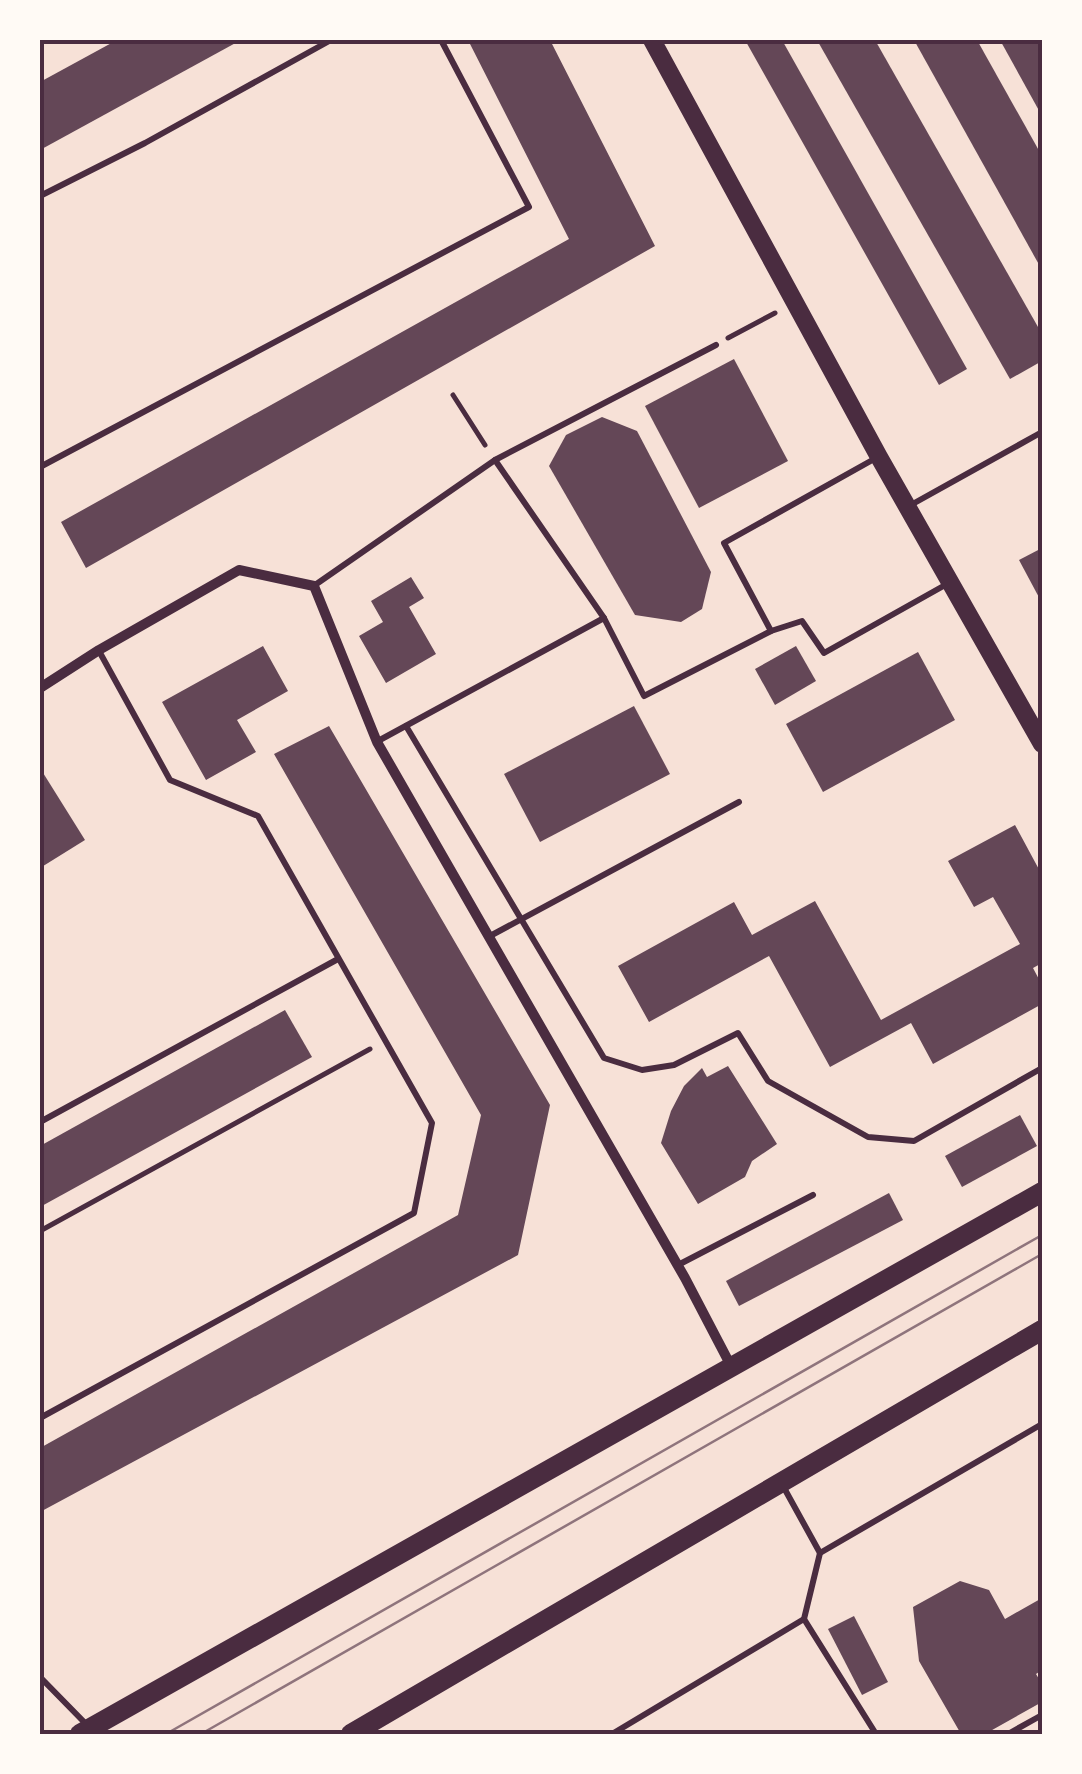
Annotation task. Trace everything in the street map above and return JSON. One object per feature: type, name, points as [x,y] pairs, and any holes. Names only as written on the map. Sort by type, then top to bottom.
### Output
[{"type":"main road","points":[[85,1731],[1042,1192]]},
{"type":"main road","points":[[351,1734],[1042,1330]]},
{"type":"street","points":[[652,40],[879,456],[1042,744]]},
{"type":"street","points":[[40,688],[239,570],[314,586],[377,742],[678,1265],[731,1366]]},
{"type":"lane","points":[[40,196],[145,143],[330,40]]},
{"type":"lane","points":[[40,467],[528,207],[440,40]]},
{"type":"lane","points":[[314,586],[495,460],[716,345]]},
{"type":"lane","points":[[908,506],[1042,432]]},
{"type":"lane","points":[[771,630],[724,542],[879,456]]},
{"type":"lane","points":[[495,460],[604,618],[644,696],[771,630],[802,621],[824,652],[950,583]]},
{"type":"lane","points":[[377,742],[604,618]]},
{"type":"lane","points":[[40,1418],[414,1213],[432,1123],[258,816],[170,780],[99,650]]},
{"type":"lane","points":[[406,726],[604,1058],[642,1070],[674,1065],[738,1033],[768,1081],[868,1136],[914,1142],[1042,1068]]},
{"type":"lane","points":[[489,937],[738,802]]},
{"type":"lane","points":[[40,1122],[338,958]]},
{"type":"lane","points":[[678,1265],[813,1195]]},
{"type":"lane","points":[[820,1553],[1042,1424]]},
{"type":"lane","points":[[783,1484],[820,1553],[804,1620],[876,1734]]},
{"type":"lane","points":[[612,1734],[804,1620]]},
{"type":"lane","points":[[40,1678],[85,1731]]},
{"type":"lane","points":[[1008,1734],[1042,1715]]},
{"type":"path","points":[[716,345],[796,302]]},
{"type":"path","points":[[453,396],[495,460]]},
{"type":"path","points":[[40,1231],[385,1041]]},
{"type":"building","points":[[117,40],[241,40],[40,150],[40,82]]},
{"type":"building","points":[[468,40],[550,40],[655,246],[86,568],[61,522],[569,239]]},
{"type":"building","points":[[745,40],[782,40],[967,369],[939,385]]},
{"type":"building","points":[[817,40],[875,40],[1042,334],[1042,361],[1010,379]]},
{"type":"building","points":[[914,40],[977,40],[1042,156],[1042,270]]},
{"type":"building","points":[[1000,40],[1042,40],[1042,116]]},
{"type":"building","points":[[734,359],[788,461],[699,508],[645,406]]},
{"type":"building","points":[[602,417],[637,431],[711,572],[702,609],[681,622],[635,615],[549,466],[566,435]]},
{"type":"building","points":[[1042,548],[1042,603],[1019,560]]},
{"type":"building","points":[[411,577],[424,598],[409,607],[436,654],[386,683],[359,636],[383,622],[371,601]]},
{"type":"building","points":[[263,646],[288,691],[237,720],[256,752],[206,780],[162,702]]},
{"type":"building","points":[[796,646],[816,681],[775,705],[755,669]]},
{"type":"building","points":[[918,652],[955,720],[823,792],[786,724]]},
{"type":"building","points":[[634,706],[670,774],[540,842],[504,774]]},
{"type":"building","points":[[329,726],[550,1105],[518,1255],[40,1512],[40,1448],[458,1215],[481,1115],[274,754]]},
{"type":"building","points":[[40,768],[85,840],[40,868]]},
{"type":"building","points":[[1015,825],[1042,875],[1042,963],[1033,968],[1042,985],[1042,1004],[933,1064],[911,1023],[830,1067],[769,956],[649,1022],[618,966],[734,902],[752,935],[815,901],[881,1020],[1020,944],[993,897],[974,907],[948,861]]},
{"type":"building","points":[[285,1010],[312,1057],[40,1207],[40,1146]]},
{"type":"building","points":[[728,1066],[777,1144],[752,1161],[745,1177],[698,1204],[661,1143],[684,1086],[702,1068],[707,1077]]},
{"type":"building","points":[[1020,1115],[1037,1146],[962,1187],[945,1156]]},
{"type":"building","points":[[889,1193],[903,1220],[739,1306],[726,1281]]},
{"type":"building","points":[[960,1581],[989,1590],[1005,1619],[1042,1598],[1042,1670],[1036,1674],[1042,1684],[1042,1702],[985,1734],[961,1734],[919,1661],[913,1607]]},
{"type":"building","points":[[854,1616],[888,1682],[862,1695],[828,1629]]},
{"type":"tram line","points":[[166,1734],[1042,1235]]},
{"type":"tram line","points":[[201,1734],[1042,1254]]}]
